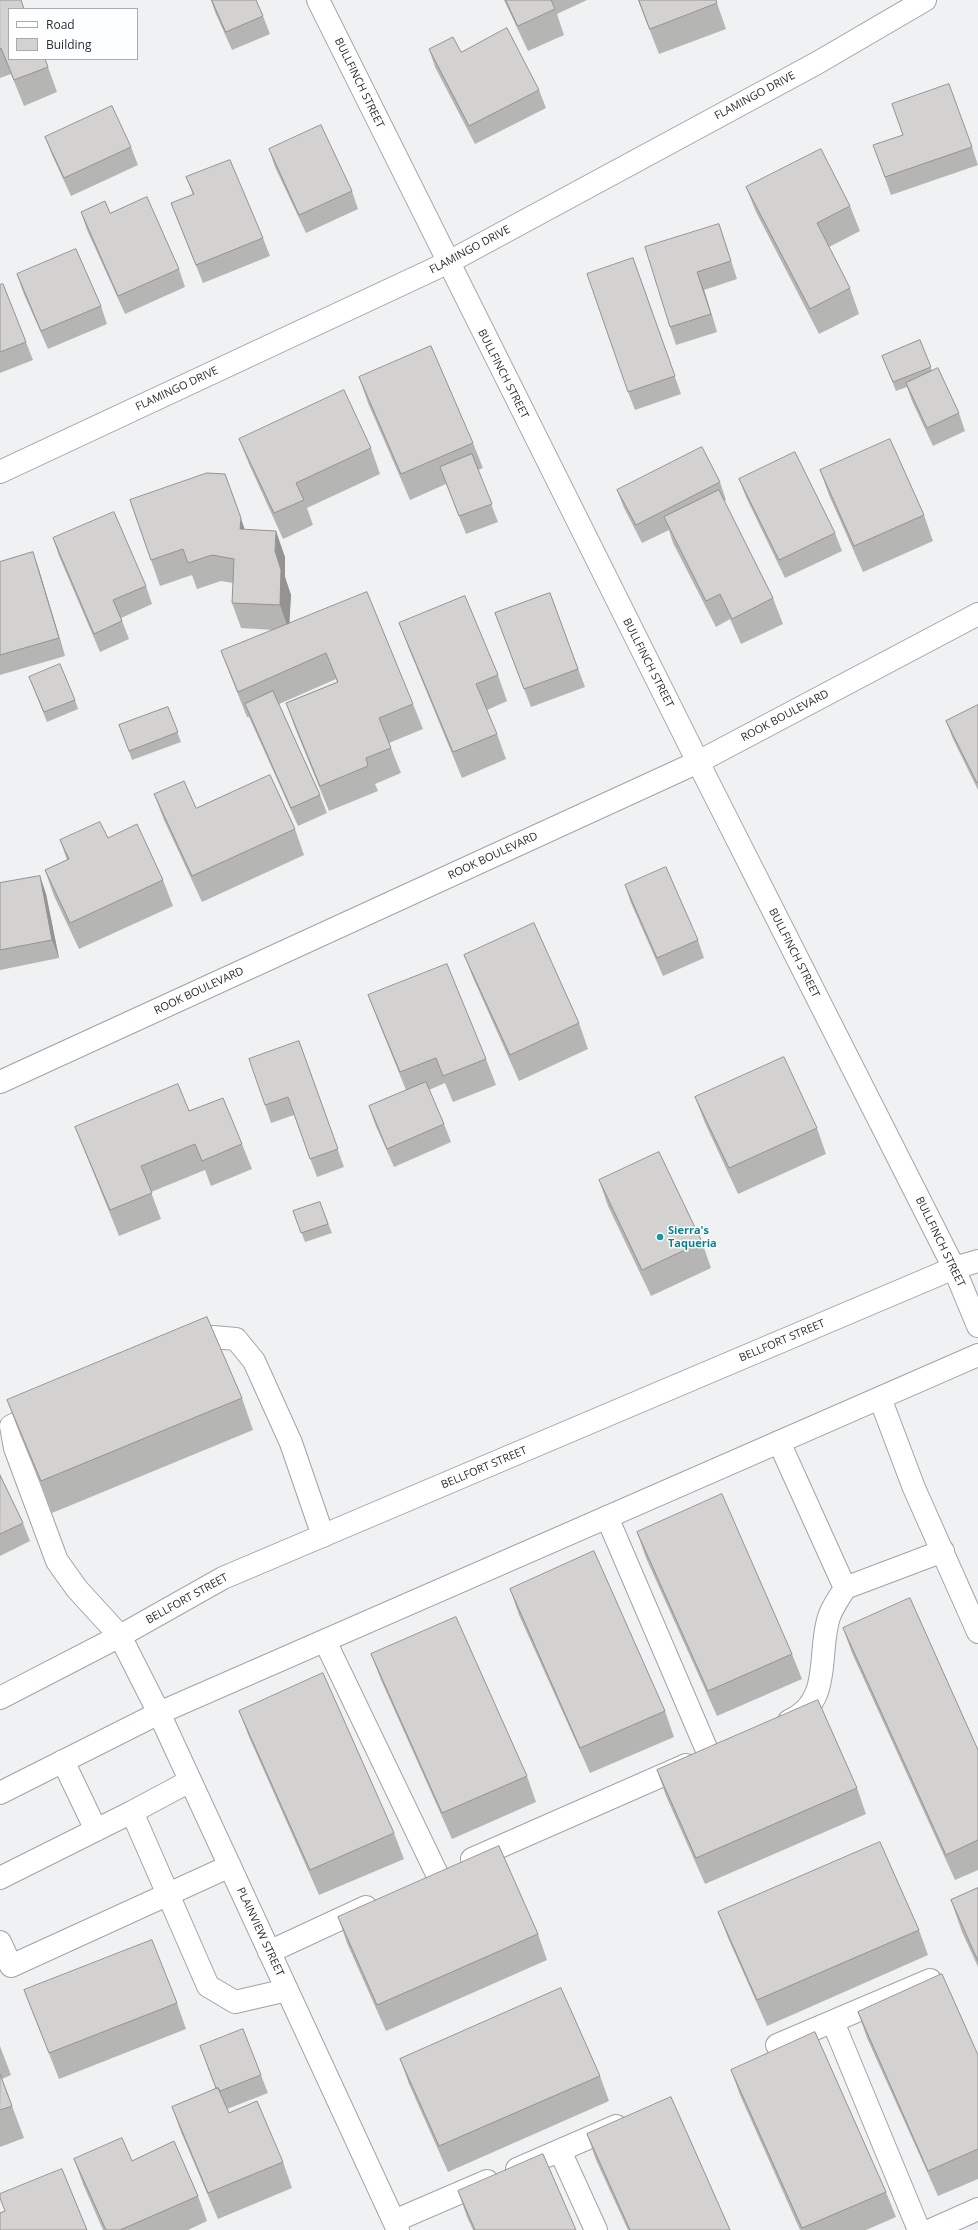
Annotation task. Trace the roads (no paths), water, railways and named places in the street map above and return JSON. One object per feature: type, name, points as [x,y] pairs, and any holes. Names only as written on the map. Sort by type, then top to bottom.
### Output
[{"type":"street","name":"BULLFINCH STREET","points":[[318,0],[447,263],[954,1268],[978,1326]]},
{"type":"street","name":"FLAMINGO DRIVE","points":[[0,472],[447,263],[817,63],[925,0]]},
{"type":"street","name":"ROOK BOULEVARD","points":[[0,1082],[698,762],[978,614]]},
{"type":"street","name":"BELLFORT STREET","points":[[0,1698],[120,1636],[223,1578],[954,1268],[978,1261]]},
{"type":"street","points":[[170,1355],[213,1336],[236,1338],[254,1361],[291,1442],[323,1536]]},
{"type":"street","points":[[0,1793],[159,1714],[978,1355]]},
{"type":"street","points":[[880,1398],[914,1488],[943,1550],[978,1632]]},
{"type":"street","name":"PLAINVIEW STREET","points":[[64,1400],[11,1426],[15,1448],[57,1561],[77,1589],[120,1636],[159,1714],[396,2226]]},
{"type":"street","points":[[779,1442],[845,1588]]},
{"type":"street","points":[[607,1517],[709,1755]]},
{"type":"street","points":[[772,1728],[792,1719],[809,1707],[819,1688],[829,1618],[845,1588],[943,1550]]},
{"type":"street","points":[[325,1641],[437,1874]]},
{"type":"street","points":[[416,1883],[730,1746]]},
{"type":"street","points":[[64,1761],[96,1830]]},
{"type":"street","points":[[0,1878],[132,1812],[190,1781]]},
{"type":"street","points":[[132,1812],[166,1895],[208,1986],[235,2002],[287,1990]]},
{"type":"street","points":[[0,1942],[11,1966],[230,1866]]},
{"type":"street","points":[[269,1952],[382,1899]]},
{"type":"street","points":[[777,2045],[931,1980]]},
{"type":"street","points":[[834,2022],[919,2230]]},
{"type":"street","points":[[396,2226],[618,2125]]},
{"type":"street","points":[[560,2151],[596,2230]]},
{"type":"street","points":[[931,2230],[978,2208]]},
{"type":"place","name":"Sierra's Taqueria","points":[[660,1237]]}]
